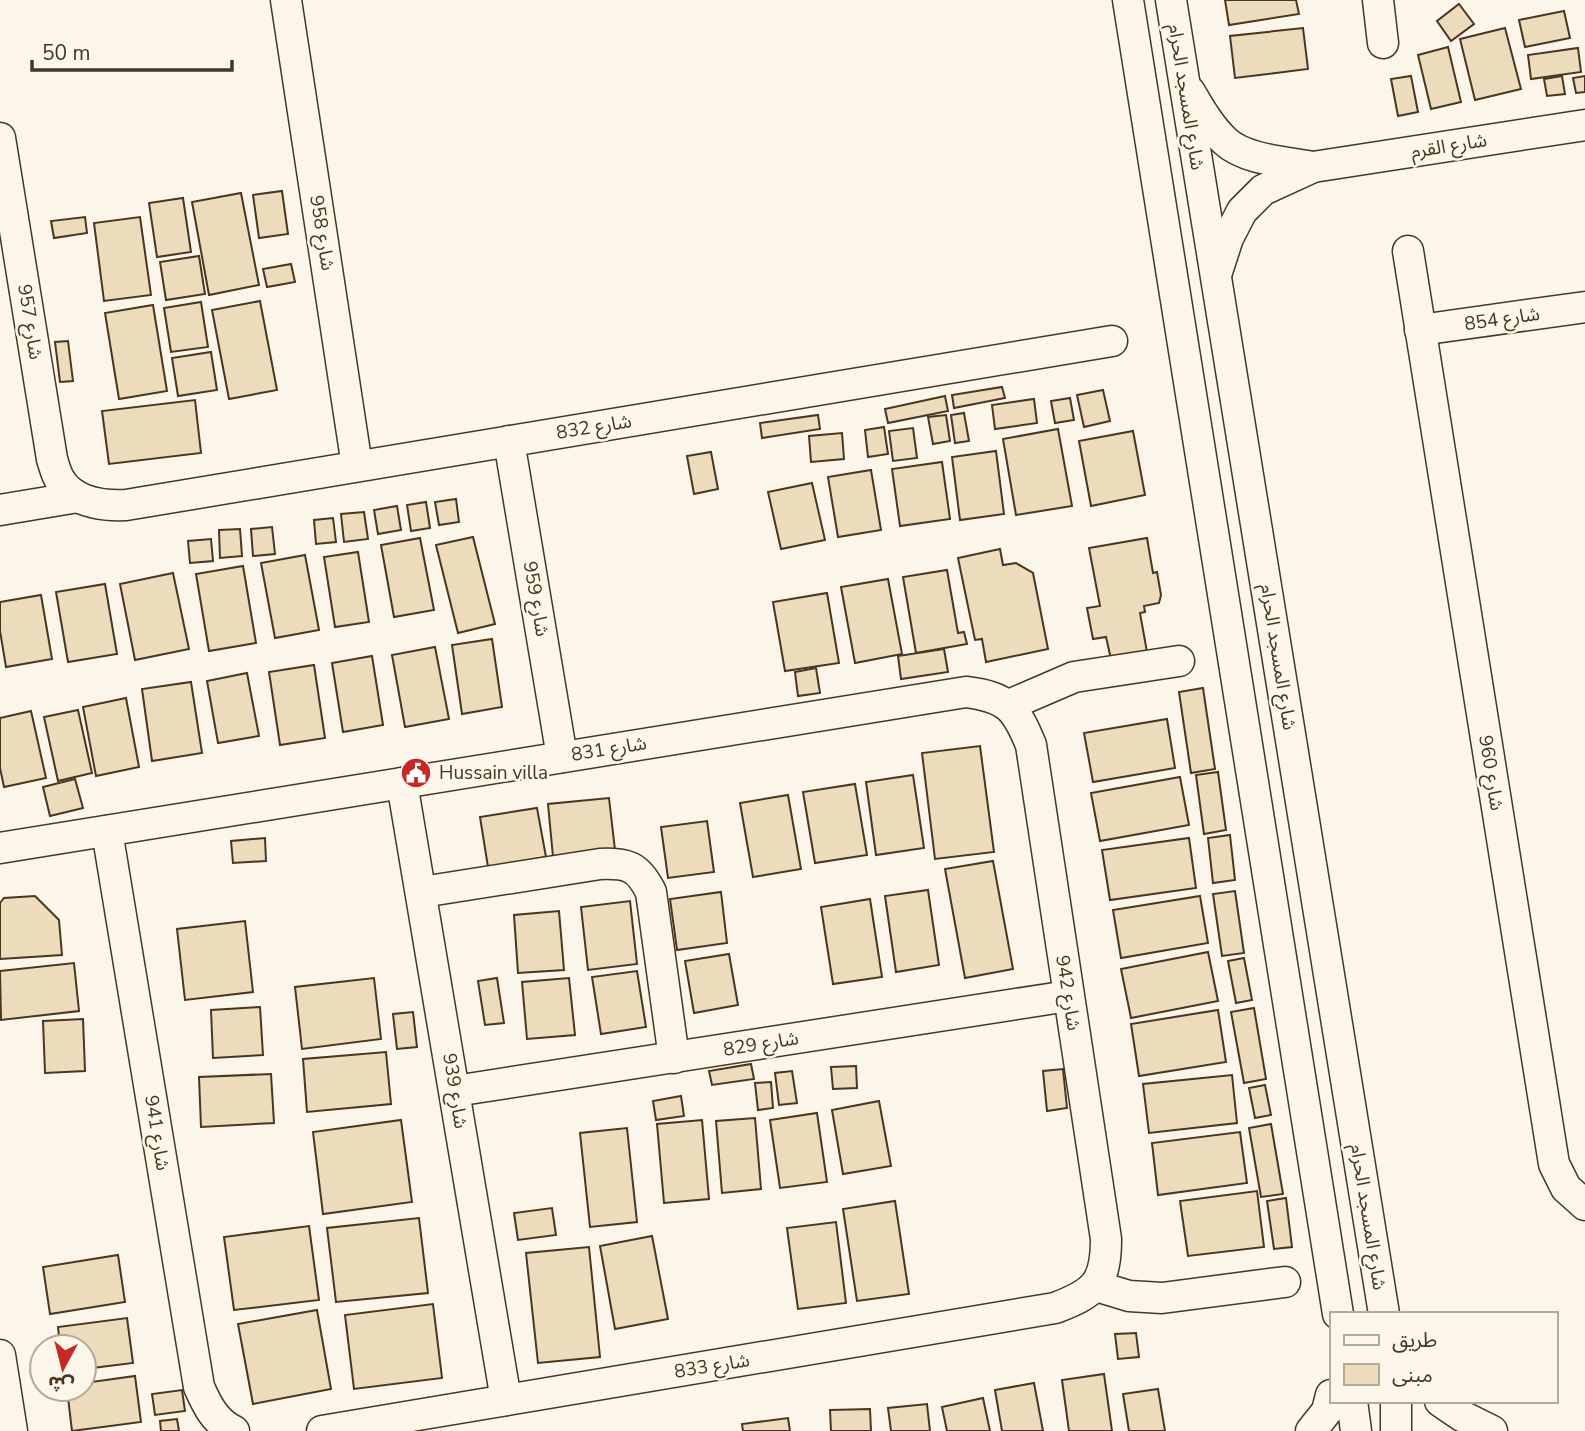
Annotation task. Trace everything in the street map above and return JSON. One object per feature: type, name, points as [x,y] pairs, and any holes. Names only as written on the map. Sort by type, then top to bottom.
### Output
[{"type":"street","name":"شارع 958","points":[[286,0],[357,466]]},
{"type":"street","points":[[1128,0],[1338,1312]]},
{"type":"street","name":"شارع المسجد الحرام","points":[[1171,0],[1384,1312]]},
{"type":"street","points":[[1378,0],[1383,43]]},
{"type":"street","name":"شارع القرم","points":[[1184,82],[1226,143],[1256,157],[1313,167]]},
{"type":"street","name":"شارع القرم","points":[[1216,276],[1228,238],[1242,211],[1262,190],[1313,167],[1585,125]]},
{"type":"street","name":"شارع 957","points":[[0,138],[52,459],[60,481],[78,497]]},
{"type":"street","name":"شارع 960","points":[[1408,251],[1554,1164],[1566,1188],[1585,1205]]},
{"type":"street","name":"شارع 854","points":[[1420,330],[1585,307]]},
{"type":"street","name":"شارع 832","points":[[78,497],[100,506],[126,505],[1112,341]]},
{"type":"street","name":"شارع 959","points":[[509,441],[562,757]]},
{"type":"street","points":[[0,510],[78,497]]},
{"type":"street","points":[[1009,705],[1074,677],[1179,662]]},
{"type":"street","name":"شارع 831","points":[[0,848],[966,692],[989,695],[1009,705]]},
{"type":"street","name":"شارع 942","points":[[1009,705],[1021,720],[1031,745],[1106,1239],[1106,1264],[1096,1286]]},
{"type":"street","name":"شارع 939","points":[[402,783],[506,1400]]},
{"type":"street","name":"شارع 941","points":[[107,831],[198,1387],[209,1411],[228,1430]]},
{"type":"street","points":[[422,892],[600,864],[619,864],[634,869],[651,892],[674,1058]]},
{"type":"street","name":"شارع 829","points":[[455,1091],[1068,996]]},
{"type":"street","points":[[1096,1286],[1129,1296],[1162,1298],[1285,1282]]},
{"type":"street","name":"شارع 833","points":[[322,1431],[1055,1308],[1078,1300],[1096,1286]]},
{"type":"street","points":[[0,1355],[12,1431]]},
{"type":"street","points":[[1311,1431],[1327,1410],[1330,1399]]},
{"type":"street","points":[[1352,1403],[1356,1431]]},
{"type":"street","points":[[1396,1403],[1396,1431]]},
{"type":"street","points":[[1443,1403],[1492,1431]]},
{"type":"building","points":[[1225,0],[1296,0],[1299,14],[1229,25]]},
{"type":"building","points":[[1459,4],[1474,24],[1451,41],[1437,21]]},
{"type":"building","points":[[1564,11],[1570,38],[1525,47],[1519,20]]},
{"type":"building","points":[[1303,28],[1308,69],[1235,78],[1230,36]]},
{"type":"building","points":[[1505,28],[1521,89],[1475,100],[1460,39]]},
{"type":"building","points":[[1448,47],[1461,102],[1431,109],[1418,55]]},
{"type":"building","points":[[1578,48],[1581,72],[1531,79],[1528,55]]},
{"type":"building","points":[[1411,76],[1418,112],[1398,116],[1391,79]]},
{"type":"building","points":[[1562,76],[1565,94],[1547,96],[1544,79]]},
{"type":"building","points":[[1585,76],[1585,92],[1576,93],[1573,78]]},
{"type":"building","points":[[282,191],[288,234],[259,238],[253,195]]},
{"type":"building","points":[[241,193],[259,285],[209,295],[192,202]]},
{"type":"building","points":[[183,198],[191,252],[157,257],[149,203]]},
{"type":"building","points":[[85,217],[87,233],[54,238],[51,221]]},
{"type":"building","points":[[140,217],[151,295],[104,301],[94,223]]},
{"type":"building","points":[[199,256],[205,294],[166,300],[160,262]]},
{"type":"building","points":[[291,264],[295,282],[267,287],[263,269]]},
{"type":"building","points":[[260,301],[277,390],[229,399],[212,310]]},
{"type":"building","points":[[201,302],[208,347],[171,352],[164,308]]},
{"type":"building","points":[[153,305],[167,391],[119,399],[105,313]]},
{"type":"building","points":[[68,341],[73,381],[60,382],[55,342]]},
{"type":"building","points":[[211,352],[217,390],[178,396],[172,358]]},
{"type":"building","points":[[1002,387],[1005,398],[954,408],[952,395]]},
{"type":"building","points":[[1103,390],[1110,421],[1084,427],[1077,395]]},
{"type":"building","points":[[945,396],[948,411],[888,423],[885,409]]},
{"type":"building","points":[[1070,398],[1074,420],[1055,423],[1051,401]]},
{"type":"building","points":[[1034,399],[1037,423],[995,429],[992,405]]},
{"type":"building","points":[[195,400],[201,453],[109,464],[102,411]]},
{"type":"building","points":[[964,413],[969,441],[955,443],[951,415]]},
{"type":"building","points":[[818,415],[820,429],[762,438],[760,423]]},
{"type":"building","points":[[946,415],[950,441],[933,444],[928,417]]},
{"type":"building","points":[[884,427],[888,454],[868,457],[865,430]]},
{"type":"building","points":[[913,428],[917,458],[893,461],[889,431]]},
{"type":"building","points":[[1058,429],[1072,506],[1016,515],[1003,439]]},
{"type":"building","points":[[1133,431],[1145,495],[1091,506],[1079,441]]},
{"type":"building","points":[[842,433],[844,459],[811,462],[809,436]]},
{"type":"building","points":[[996,451],[1004,514],[960,520],[952,457]]},
{"type":"building","points":[[711,452],[718,489],[694,494],[687,456]]},
{"type":"building","points":[[942,462],[950,519],[900,526],[892,469]]},
{"type":"building","points":[[871,470],[881,530],[838,537],[828,477]]},
{"type":"building","points":[[812,483],[825,540],[781,549],[768,492]]},
{"type":"building","points":[[456,499],[459,522],[439,525],[435,502]]},
{"type":"building","points":[[426,502],[430,528],[411,531],[407,505]]},
{"type":"building","points":[[397,506],[401,530],[378,534],[374,510]]},
{"type":"building","points":[[364,512],[368,539],[344,542],[341,514]]},
{"type":"building","points":[[333,518],[336,542],[316,544],[314,520]]},
{"type":"building","points":[[272,527],[275,554],[253,556],[251,529]]},
{"type":"building","points":[[240,529],[242,556],[220,558],[219,530]]},
{"type":"building","points":[[473,537],[495,624],[458,633],[436,545]]},
{"type":"building","points":[[420,538],[434,610],[394,617],[381,545]]},
{"type":"building","points":[[1147,538],[1153,573],[1157,572],[1161,595],[1159,603],[1144,606],[1145,612],[1140,613],[1147,652],[1111,659],[1106,637],[1093,639],[1087,608],[1100,606],[1089,548]]},
{"type":"building","points":[[211,539],[213,561],[190,563],[188,541]]},
{"type":"building","points":[[1000,549],[1003,565],[1016,563],[1033,573],[1048,649],[986,662],[982,639],[975,640],[958,558]]},
{"type":"building","points":[[358,552],[369,622],[335,627],[324,557]]},
{"type":"building","points":[[305,555],[319,630],[275,638],[261,563]]},
{"type":"building","points":[[243,566],[256,643],[209,651],[196,574]]},
{"type":"building","points":[[947,570],[958,633],[964,632],[967,644],[916,653],[903,577]]},
{"type":"building","points":[[173,573],[189,649],[135,660],[120,584]]},
{"type":"building","points":[[888,579],[902,654],[855,663],[841,587]]},
{"type":"building","points":[[105,584],[117,654],[68,662],[56,592]]},
{"type":"building","points":[[827,593],[839,663],[785,671],[773,602]]},
{"type":"building","points":[[41,595],[52,659],[6,667],[0,631],[0,602]]},
{"type":"building","points":[[492,639],[502,707],[462,714],[452,645]]},
{"type":"building","points":[[435,647],[449,719],[405,727],[392,655]]},
{"type":"building","points":[[944,649],[948,672],[901,679],[898,656]]},
{"type":"building","points":[[372,656],[383,725],[343,732],[332,663]]},
{"type":"building","points":[[314,665],[325,738],[280,745],[269,672]]},
{"type":"building","points":[[816,668],[820,693],[798,696],[795,672]]},
{"type":"building","points":[[247,673],[259,736],[218,743],[207,681]]},
{"type":"building","points":[[191,682],[202,753],[152,761],[142,689]]},
{"type":"building","points":[[1203,688],[1215,769],[1191,773],[1179,692]]},
{"type":"building","points":[[126,698],[139,767],[96,776],[83,707]]},
{"type":"building","points":[[78,710],[92,773],[58,781],[44,717]]},
{"type":"building","points":[[31,711],[46,778],[4,787],[0,768],[0,718]]},
{"type":"building","points":[[1167,719],[1175,768],[1093,782],[1084,733]]},
{"type":"building","points":[[980,746],[994,852],[935,859],[922,753]]},
{"type":"building","points":[[1218,772],[1226,830],[1204,834],[1196,775]]},
{"type":"building","points":[[913,775],[924,848],[876,855],[866,782]]},
{"type":"building","points":[[1180,777],[1189,825],[1100,841],[1091,793]]},
{"type":"building","points":[[75,779],[83,808],[50,816],[43,787]]},
{"type":"building","points":[[855,784],[867,855],[815,863],[803,792]]},
{"type":"building","points":[[788,795],[801,869],[753,877],[740,803]]},
{"type":"building","points":[[609,798],[615,850],[553,857],[548,804]]},
{"type":"building","points":[[537,808],[546,857],[488,867],[480,817]]},
{"type":"building","points":[[707,821],[714,872],[668,878],[661,827]]},
{"type":"building","points":[[1230,835],[1235,880],[1213,883],[1208,838]]},
{"type":"building","points":[[265,838],[266,861],[233,863],[231,841]]},
{"type":"building","points":[[1189,838],[1196,888],[1110,900],[1102,850]]},
{"type":"building","points":[[993,861],[1013,969],[965,978],[945,869]]},
{"type":"building","points":[[928,890],[939,965],[896,972],[885,896]]},
{"type":"building","points":[[1235,891],[1244,953],[1222,956],[1213,894]]},
{"type":"building","points":[[721,892],[727,943],[677,950],[670,899]]},
{"type":"building","points":[[35,896],[59,920],[62,955],[0,959],[0,903],[4,898]]},
{"type":"building","points":[[1200,896],[1208,943],[1121,958],[1113,910]]},
{"type":"building","points":[[870,899],[882,977],[833,984],[821,907]]},
{"type":"building","points":[[630,901],[637,964],[588,970],[581,907]]},
{"type":"building","points":[[559,911],[564,970],[518,973],[514,915]]},
{"type":"building","points":[[245,921],[253,992],[185,1000],[177,929]]},
{"type":"building","points":[[1208,952],[1218,1001],[1131,1018],[1121,969]]},
{"type":"building","points":[[729,954],[738,1005],[694,1013],[685,961]]},
{"type":"building","points":[[1244,958],[1252,1000],[1236,1003],[1228,961]]},
{"type":"building","points":[[74,963],[79,1011],[1,1020],[0,971]]},
{"type":"building","points":[[637,971],[646,1027],[601,1034],[592,977]]},
{"type":"building","points":[[374,978],[381,1039],[302,1049],[295,987]]},
{"type":"building","points":[[497,978],[504,1023],[485,1025],[478,981]]},
{"type":"building","points":[[569,978],[575,1035],[527,1039],[522,982]]},
{"type":"building","points":[[260,1007],[263,1055],[213,1058],[211,1010]]},
{"type":"building","points":[[1254,1008],[1266,1079],[1244,1083],[1231,1012]]},
{"type":"building","points":[[1218,1010],[1226,1062],[1139,1076],[1131,1024]]},
{"type":"building","points":[[413,1012],[417,1047],[397,1049],[393,1014]]},
{"type":"building","points":[[83,1019],[85,1071],[45,1073],[43,1021]]},
{"type":"building","points":[[386,1052],[391,1104],[307,1112],[303,1059]]},
{"type":"building","points":[[751,1064],[754,1079],[712,1085],[709,1071]]},
{"type":"building","points":[[856,1066],[857,1088],[833,1089],[831,1067]]},
{"type":"building","points":[[1063,1069],[1067,1108],[1047,1111],[1043,1071]]},
{"type":"building","points":[[792,1071],[797,1103],[779,1105],[775,1073]]},
{"type":"building","points":[[271,1074],[274,1123],[201,1127],[199,1077]]},
{"type":"building","points":[[1232,1075],[1237,1123],[1149,1133],[1143,1084]]},
{"type":"building","points":[[771,1082],[773,1108],[758,1110],[755,1083]]},
{"type":"building","points":[[1265,1085],[1271,1115],[1255,1118],[1249,1088]]},
{"type":"building","points":[[681,1096],[684,1116],[656,1120],[653,1101]]},
{"type":"building","points":[[879,1101],[891,1166],[843,1174],[832,1110]]},
{"type":"building","points":[[817,1113],[827,1182],[780,1188],[770,1120]]},
{"type":"building","points":[[755,1118],[761,1189],[722,1193],[716,1121]]},
{"type":"building","points":[[401,1120],[412,1202],[323,1214],[313,1132]]},
{"type":"building","points":[[702,1120],[709,1199],[664,1203],[657,1124]]},
{"type":"building","points":[[1271,1124],[1283,1194],[1261,1197],[1249,1128]]},
{"type":"building","points":[[627,1128],[637,1222],[590,1227],[580,1133]]},
{"type":"building","points":[[1240,1132],[1247,1183],[1158,1195],[1152,1143]]},
{"type":"building","points":[[1257,1191],[1264,1247],[1188,1256],[1180,1201]]},
{"type":"building","points":[[1286,1198],[1292,1247],[1274,1249],[1267,1201]]},
{"type":"building","points":[[895,1201],[909,1294],[857,1301],[843,1209]]},
{"type":"building","points":[[552,1208],[556,1235],[518,1240],[514,1213]]},
{"type":"building","points":[[419,1218],[428,1293],[336,1302],[327,1228]]},
{"type":"building","points":[[836,1222],[846,1303],[798,1309],[787,1228]]},
{"type":"building","points":[[309,1226],[319,1300],[234,1310],[224,1237]]},
{"type":"building","points":[[652,1236],[668,1319],[615,1329],[600,1246]]},
{"type":"building","points":[[589,1247],[600,1357],[538,1363],[526,1253]]},
{"type":"building","points":[[118,1255],[125,1302],[50,1314],[43,1267]]},
{"type":"building","points":[[433,1304],[442,1378],[354,1389],[345,1315]]},
{"type":"building","points":[[317,1310],[331,1389],[253,1404],[238,1324]]},
{"type":"building","points":[[127,1318],[133,1363],[98,1367],[98,1333],[59,1333],[58,1327]]},
{"type":"building","points":[[1136,1333],[1139,1357],[1118,1359],[1115,1334]]},
{"type":"building","points":[[1104,1374],[1112,1431],[1069,1431],[1062,1380]]},
{"type":"building","points":[[135,1376],[141,1422],[72,1431],[69,1403],[98,1403],[98,1381]]},
{"type":"building","points":[[1034,1383],[1043,1431],[1002,1431],[995,1390]]},
{"type":"building","points":[[1158,1389],[1165,1431],[1129,1431],[1123,1394]]},
{"type":"building","points":[[182,1390],[185,1411],[155,1415],[152,1394]]},
{"type":"building","points":[[983,1398],[990,1431],[947,1431],[942,1407]]},
{"type":"building","points":[[927,1404],[930,1431],[891,1431],[888,1408]]},
{"type":"building","points":[[870,1409],[871,1431],[831,1431],[830,1410]]},
{"type":"building","points":[[788,1418],[790,1431],[743,1431],[742,1424]]},
{"type":"building","points":[[177,1419],[179,1431],[161,1431],[160,1421]]},
{"type":"place","name":"Hussain villa","points":[[416,773]]}]
